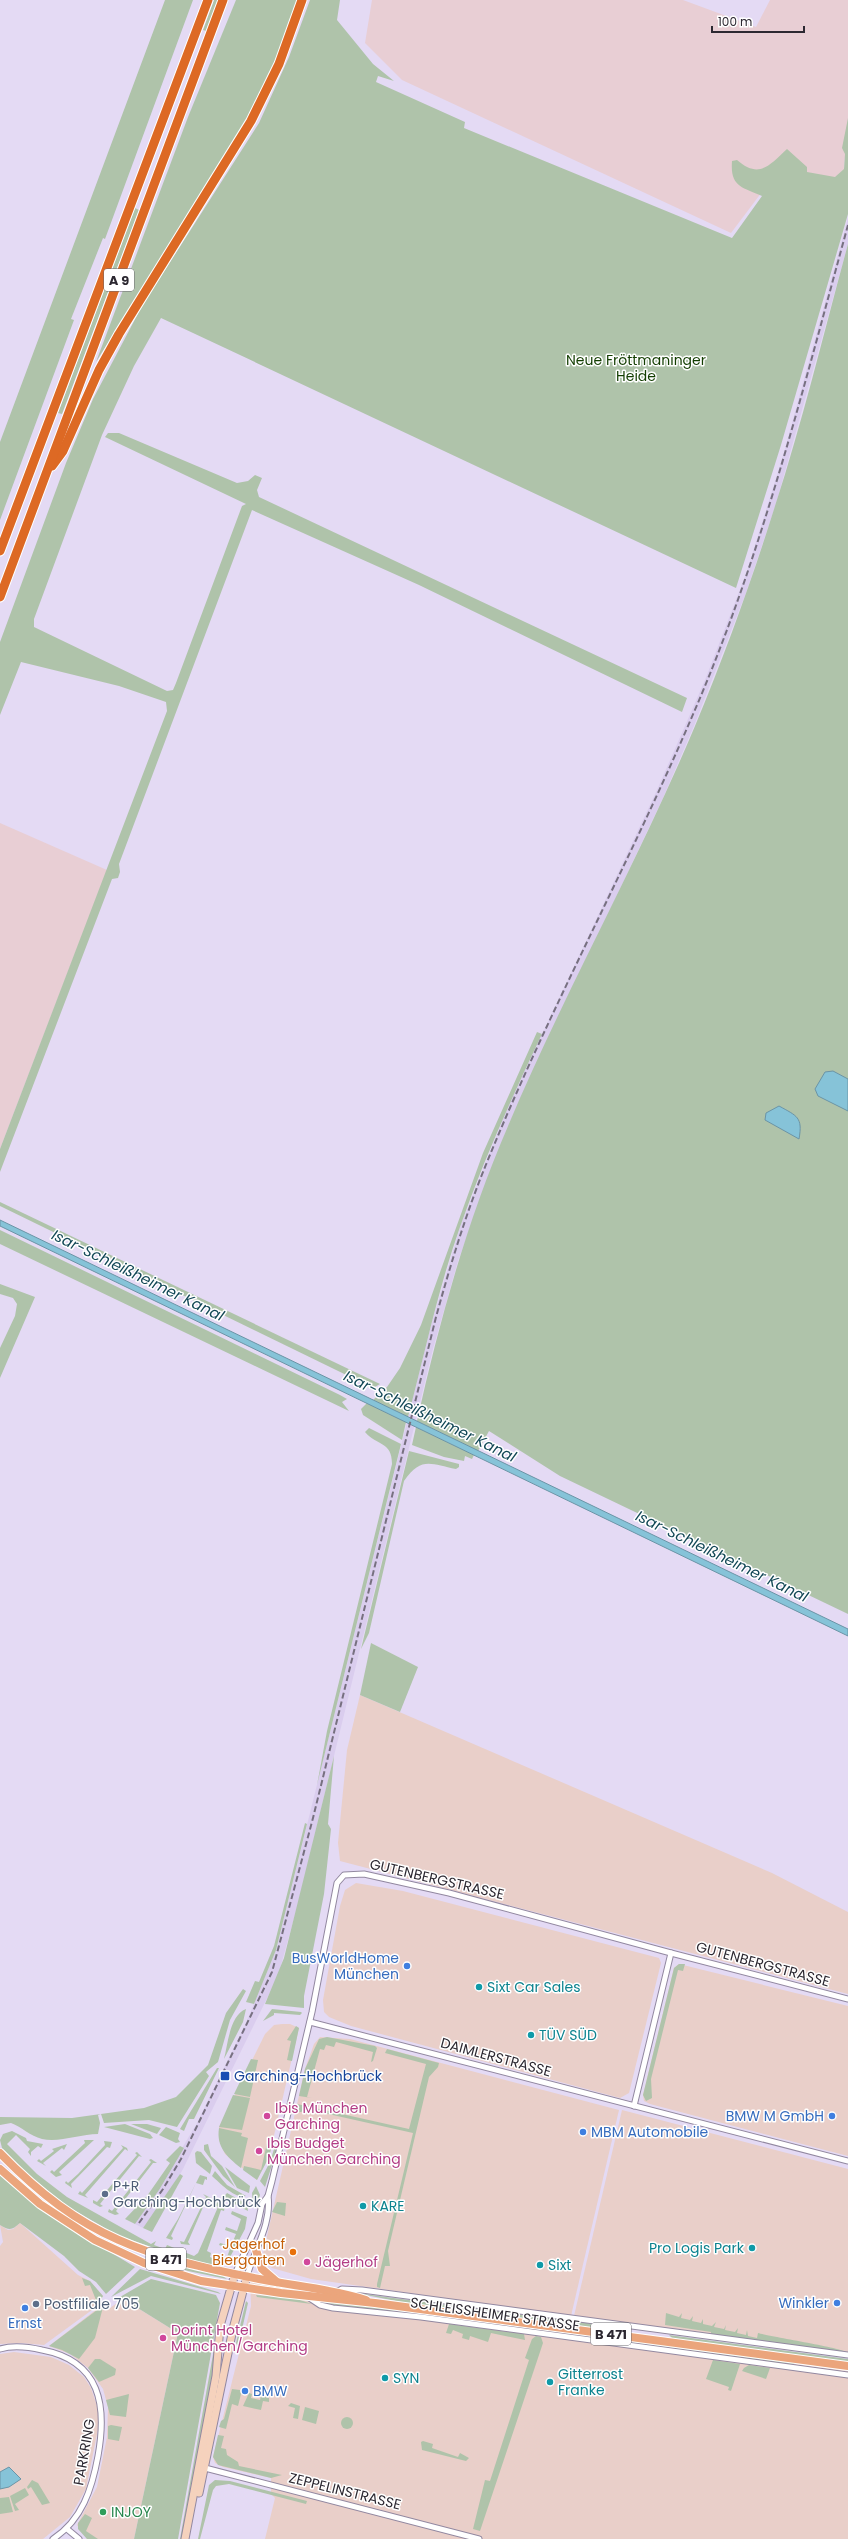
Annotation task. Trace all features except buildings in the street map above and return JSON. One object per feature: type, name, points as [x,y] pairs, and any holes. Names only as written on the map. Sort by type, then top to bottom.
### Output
[{"type":"highway","name":"A 9","points":[[0,552],[208,0]]},
{"type":"highway","name":"A 9","points":[[0,597],[223,0]]},
{"type":"highway","points":[[45,475],[63,451],[99,370],[123,328],[252,121],[273,78],[302,0]]},
{"type":"main road","name":"SCHLEISSHEIMER STRASSE","points":[[0,2153],[45,2196],[100,2232],[162,2257],[278,2283],[335,2293],[375,2303]]},
{"type":"main road","name":"SCHLEISSHEIMER STRASSE","points":[[0,2169],[67,2223],[112,2249],[169,2272],[231,2286],[308,2297],[375,2303],[848,2366]]},
{"type":"main road","points":[[256,2250],[262,2269],[278,2283]]},
{"type":"main road","points":[[189,2539],[216,2376],[220,2326],[235,2274]]},
{"type":"main road","points":[[185,2539],[247,2276]]},
{"type":"main road","points":[[216,2376],[222,2383]]},
{"type":"street","name":"GUTENBERGSTRASSE","points":[[310,2022],[337,1882],[344,1875],[353,1873],[449,1893],[848,1999]]},
{"type":"street","points":[[634,2106],[671,1953]]},
{"type":"street","points":[[247,2276],[269,2207],[268,2196],[310,2022]]},
{"type":"street","name":"DAIMLERSTRASSE","points":[[310,2022],[848,2161]]},
{"type":"street","points":[[235,2274],[258,2223],[262,2204],[268,2196]]},
{"type":"street","name":"SCHLEISSHEIMER STRASSE","points":[[335,2293],[342,2289],[362,2290],[848,2355]]},
{"type":"street","name":"SCHLEISSHEIMER STRASSE","points":[[308,2297],[320,2305],[333,2308],[445,2320],[848,2375]]},
{"type":"street","name":"PARKRING","points":[[0,2349],[34,2348],[59,2355],[80,2367],[96,2390],[103,2421],[95,2474],[85,2502],[67,2529],[53,2539]]},
{"type":"street","name":"ZEPPELINSTRASSE","points":[[202,2467],[479,2539]]},
{"type":"street","points":[[67,2529],[79,2539]]},
{"type":"shaded area","points":[[372,0],[683,0],[756,27],[770,0],[848,0],[848,120],[842,193],[768,184],[731,233],[402,80],[365,43]]},
{"type":"shaded area","points":[[848,218],[848,244],[776,504],[746,593],[694,726],[663,798],[507,1128],[458,1261],[433,1349],[298,1904],[278,1976],[183,2169],[171,2190],[143,2228],[135,2224],[147,2207],[197,2123],[246,2023],[276,1950],[430,1329],[460,1227],[508,1107],[657,790],[705,680],[746,574],[783,456]]},
{"type":"shaded area","points":[[0,823],[107,870],[0,1149]]},
{"type":"shaded area","points":[[360,1695],[772,1873],[848,1912],[848,1994],[340,1861],[338,1843],[347,1750]]},
{"type":"shaded area","points":[[356,1883],[403,1891],[659,1958],[661,1963],[629,2093],[620,2098],[351,2026],[329,2017],[324,2012],[323,2000],[340,1906],[345,1890]]},
{"type":"shaded area","points":[[679,1964],[848,2006],[848,2156],[650,2104],[644,2101],[643,2095],[674,1968]]},
{"type":"shaded area","points":[[290,2024],[299,2028],[269,2157],[257,2180],[225,2154],[219,2140],[219,2127],[265,2034],[274,2025]]},
{"type":"shaded area","points":[[320,2037],[350,2039],[619,2110],[571,2316],[311,2279],[272,2268],[265,2262],[263,2254],[305,2069],[314,2044]]},
{"type":"shaded area","points":[[622,2110],[848,2169],[848,2353],[574,2316]]},
{"type":"shaded area","points":[[20,2223],[78,2275],[90,2281],[103,2296],[96,2307],[44,2345],[21,2343],[0,2344],[0,2246],[3,2242],[0,2225],[8,2230],[13,2229]]},
{"type":"shaded area","points":[[250,2277],[451,2314],[848,2366],[848,2539],[265,2539],[275,2498],[271,2494],[271,2478],[223,2467],[215,2463],[213,2457],[251,2306]]},
{"type":"shaded area","points":[[123,2299],[178,2333],[134,2539],[87,2539],[77,2525],[97,2487],[107,2437],[108,2407],[103,2389],[88,2368],[70,2354],[49,2346],[102,2305],[110,2308]]},
{"type":"shaded area","points":[[14,2352],[51,2357],[69,2365],[84,2377],[91,2388],[99,2412],[99,2424],[86,2489],[70,2517],[43,2539],[0,2539],[0,2354]]},
{"type":"green space","points":[[165,0],[193,0],[105,239],[103,238],[71,319],[74,320],[0,520],[0,442]]},
{"type":"green space","points":[[214,0],[218,0],[206,31],[203,30]]},
{"type":"green space","points":[[236,0],[298,0],[273,68],[253,109],[96,362],[188,117]]},
{"type":"green space","name":"Neue Fröttmaninger Heide","points":[[310,0],[340,0],[337,20],[373,64],[394,81],[378,76],[376,82],[465,122],[464,128],[732,238],[762,196],[743,188],[735,181],[732,170],[732,161],[737,160],[752,169],[764,168],[775,161],[787,149],[807,167],[807,172],[835,177],[844,169],[845,154],[842,148],[848,118],[848,214],[781,445],[736,588],[161,318],[134,366],[102,435],[34,619],[34,627],[167,691],[173,690],[242,506],[246,504],[105,437],[108,433],[119,433],[237,483],[248,481],[255,475],[262,478],[257,490],[259,497],[687,698],[682,712],[419,585],[252,510],[119,864],[120,872],[118,878],[112,879],[0,1172],[0,1149],[167,711],[166,702],[119,686],[21,662],[0,715],[0,642],[66,463],[93,399],[142,306],[259,123],[289,57]]},
{"type":"green space","points":[[135,208],[139,210],[62,414],[58,413]]},
{"type":"green space","points":[[848,244],[848,1614],[560,1476],[489,1431],[478,1451],[417,1421],[455,1272],[493,1162],[553,1026],[673,777],[706,699],[738,617],[795,441]]},
{"type":"green space","points":[[537,1032],[542,1034],[488,1154],[452,1250],[438,1297],[408,1417],[373,1400],[387,1387],[400,1368],[421,1325],[483,1153]]},
{"type":"green space","points":[[0,1202],[380,1384],[373,1388],[0,1206]]},
{"type":"green space","points":[[0,1230],[340,1395],[347,1399],[342,1402],[349,1411],[0,1244]]},
{"type":"green space","points":[[0,1284],[35,1297],[0,1378],[0,1348],[15,1316],[17,1304],[13,1298],[0,1294]]},
{"type":"green space","points":[[367,1403],[406,1422],[402,1440],[363,1415],[361,1409]]},
{"type":"green space","points":[[416,1427],[474,1455],[472,1459],[465,1456],[464,1461],[444,1457],[412,1445]]},
{"type":"green space","points":[[369,1428],[401,1444],[317,1785],[327,1731],[392,1464],[387,1447],[374,1440],[365,1432]]},
{"type":"green space","points":[[409,1451],[459,1464],[459,1467],[456,1469],[433,1464],[421,1465],[410,1473],[404,1481],[369,1633],[361,1649]]},
{"type":"green space","points":[[371,1643],[418,1667],[400,1712],[360,1695]]},
{"type":"green space","points":[[334,1756],[328,1824],[331,1829],[324,1894],[304,1996],[304,2008],[265,2004],[284,1958]]},
{"type":"green space","points":[[305,1823],[307,1824],[276,1950],[254,2004],[246,2002],[255,1981],[259,1982],[274,1946]]},
{"type":"green space","points":[[679,1964],[685,1964],[683,1971],[678,1970],[651,2079],[652,2098],[646,2101],[643,2095],[674,1968]]},
{"type":"green space","points":[[243,1989],[246,1991],[230,2020],[218,2062],[206,2072],[209,2076],[177,2127],[149,2120],[104,2123],[101,2114],[98,2115],[100,2123],[98,2134],[49,2140],[34,2136],[11,2123],[0,2125],[0,2117],[72,2118],[144,2108],[176,2097],[208,2065],[226,2013]]},
{"type":"green space","points":[[246,2009],[243,2022],[224,2059],[230,2030],[233,2023],[236,2017]]},
{"type":"green space","points":[[272,2009],[302,2013],[300,2015],[274,2013],[274,2015],[263,2021]]},
{"type":"green space","points":[[296,2026],[299,2028],[292,2061],[287,2060],[291,2041],[287,2040]]},
{"type":"green space","points":[[327,2037],[375,2046],[377,2048],[373,2061],[371,2062],[373,2052],[336,2042],[334,2047],[326,2045],[324,2050],[320,2049],[307,2097],[312,2098],[299,2096],[305,2069],[319,2039]]},
{"type":"green space","points":[[387,2049],[439,2063],[438,2067],[429,2077],[388,2251],[390,2266],[385,2266],[380,2288],[377,2287],[377,2284],[413,2133],[306,2109],[301,2112],[295,2112],[297,2104],[409,2129],[426,2064],[385,2053]]},
{"type":"green space","points":[[251,2059],[258,2060],[250,2097],[234,2094]]},
{"type":"green space","points":[[217,2068],[219,2068],[194,2119],[189,2119],[184,2131],[180,2129]]},
{"type":"green space","points":[[233,2095],[250,2098],[242,2130],[219,2127]]},
{"type":"green space","points":[[125,2124],[150,2134],[153,2138],[150,2139],[104,2127]]},
{"type":"green space","points":[[131,2124],[147,2124],[161,2128],[157,2134]]},
{"type":"green space","points":[[166,2127],[180,2133],[178,2139],[180,2142],[176,2143],[159,2135]]},
{"type":"green space","points":[[219,2128],[242,2133],[241,2136],[248,2138],[241,2168],[227,2156],[221,2146],[219,2141]]},
{"type":"green space","points":[[12,2131],[26,2138],[27,2141],[43,2144],[41,2148],[38,2146],[31,2152],[31,2156],[28,2152],[30,2149],[16,2135],[7,2144],[37,2174],[67,2197],[151,2244],[156,2241],[154,2245],[165,2249],[167,2245],[194,2256],[198,2253],[218,2207],[215,2205],[218,2202],[225,2206],[224,2211],[221,2210],[207,2251],[211,2253],[210,2257],[225,2264],[201,2264],[156,2251],[157,2249],[117,2235],[67,2206],[26,2173],[2,2148],[0,2140],[3,2134]]},
{"type":"green space","points":[[84,2140],[94,2140],[59,2172],[62,2175],[56,2177],[50,2172],[52,2170],[54,2172],[85,2143]]},
{"type":"green space","points":[[104,2141],[112,2142],[110,2148],[107,2147],[71,2184],[72,2188],[65,2183],[66,2181],[68,2183],[78,2174],[105,2145]]},
{"type":"green space","points":[[267,2143],[272,2145],[269,2157],[257,2180],[243,2170],[244,2166],[261,2170]]},
{"type":"green space","points":[[67,2144],[64,2150],[62,2148],[43,2163],[46,2166],[37,2161],[39,2159],[41,2161],[54,2151],[52,2149]]},
{"type":"green space","points":[[208,2144],[211,2156],[222,2166],[235,2187],[223,2176],[204,2150],[204,2145]]},
{"type":"green space","points":[[121,2145],[127,2148],[128,2151],[125,2149],[85,2195],[88,2198],[78,2194],[80,2191],[82,2193],[123,2148]]},
{"type":"green space","points":[[180,2146],[184,2148],[159,2190],[135,2224],[125,2219],[147,2196],[170,2163],[166,2160]]},
{"type":"green space","points":[[275,2146],[277,2149],[265,2187],[260,2181],[270,2162]]},
{"type":"green space","points":[[197,2151],[201,2152],[212,2166],[210,2174],[196,2163],[195,2153]]},
{"type":"green space","points":[[137,2152],[142,2157],[139,2156],[100,2204],[103,2206],[100,2207],[93,2203],[93,2200],[97,2202],[137,2155],[135,2153]]},
{"type":"green space","points":[[151,2159],[157,2163],[153,2163],[116,2211],[119,2214],[115,2215],[108,2212],[109,2209],[112,2211],[151,2162],[149,2160]]},
{"type":"green space","points":[[225,2167],[250,2186],[249,2193],[237,2188]]},
{"type":"green space","points":[[215,2171],[227,2185],[246,2196],[237,2195],[224,2187],[212,2176]]},
{"type":"green space","points":[[0,2174],[67,2226],[135,2267],[106,2294],[96,2282],[79,2271],[64,2256],[20,2223],[11,2229],[0,2225]]},
{"type":"green space","points":[[180,2174],[183,2176],[152,2232],[143,2228]]},
{"type":"green space","points":[[200,2175],[207,2177],[207,2180],[205,2179],[203,2185],[196,2183]]},
{"type":"green space","points":[[196,2183],[171,2236],[173,2238],[172,2240],[166,2238],[178,2219]]},
{"type":"green space","points":[[256,2186],[260,2195],[257,2205],[253,2203],[252,2193]]},
{"type":"green space","points":[[227,2193],[247,2204],[248,2211],[223,2198]]},
{"type":"green space","points":[[203,2194],[211,2198],[207,2198],[188,2242],[190,2245],[181,2244],[180,2241],[184,2242],[206,2197]]},
{"type":"green space","points":[[277,2202],[286,2203],[285,2216],[272,2212]]},
{"type":"green space","points":[[232,2211],[247,2217],[245,2229],[229,2259],[227,2257],[230,2249],[219,2245],[220,2243],[231,2246],[236,2234],[225,2230],[226,2227],[237,2231],[241,2219],[231,2214]]},
{"type":"green space","points":[[151,2258],[221,2275],[227,2279],[188,2271]]},
{"type":"green space","points":[[140,2269],[221,2294],[151,2276],[111,2297]]},
{"type":"green space","points":[[82,2278],[90,2281],[103,2296],[96,2307],[93,2302],[96,2300],[90,2285],[85,2286]]},
{"type":"green space","points":[[151,2279],[216,2295],[220,2303],[178,2539],[134,2539],[178,2333],[120,2297]]},
{"type":"green space","points":[[351,2292],[602,2325],[592,2328],[401,2302]]},
{"type":"green space","points":[[256,2295],[297,2299],[312,2304],[257,2297]]},
{"type":"green space","points":[[246,2301],[248,2303],[238,2347],[236,2343]]},
{"type":"green space","points":[[317,2301],[376,2306],[795,2363],[793,2365],[454,2319],[328,2305]]},
{"type":"green space","points":[[103,2307],[95,2338],[79,2359],[62,2350],[49,2346]]},
{"type":"green space","points":[[666,2313],[679,2317],[682,2313],[681,2318],[690,2320],[693,2316],[692,2321],[701,2323],[703,2319],[703,2324],[712,2326],[716,2322],[714,2327],[724,2329],[726,2325],[725,2330],[735,2332],[738,2328],[737,2333],[746,2335],[747,2330],[748,2336],[757,2338],[758,2333],[834,2348],[848,2353],[711,2334],[711,2332],[665,2325]]},
{"type":"green space","points":[[449,2324],[524,2334],[525,2340],[491,2333],[488,2342],[470,2336],[469,2340],[462,2338],[463,2334],[453,2330],[451,2334],[446,2333]]},
{"type":"green space","points":[[217,2332],[209,2405],[183,2539],[180,2539]]},
{"type":"green space","points":[[669,2335],[848,2359],[848,2362],[673,2339]]},
{"type":"green space","points":[[536,2336],[541,2337],[543,2343],[480,2531],[473,2529],[485,2480],[490,2481],[529,2360],[525,2358],[532,2339]]},
{"type":"green space","points":[[95,2359],[100,2359],[116,2369],[115,2375],[99,2382],[88,2368]]},
{"type":"green space","points":[[713,2360],[740,2364],[731,2391],[728,2390],[729,2387],[706,2379]]},
{"type":"green space","points":[[749,2365],[770,2368],[766,2379],[742,2371]]},
{"type":"green space","points":[[232,2389],[240,2390],[241,2394],[238,2406],[232,2404],[226,2429],[219,2427],[221,2421],[224,2419]]},
{"type":"green space","points":[[249,2393],[252,2394],[251,2398],[260,2400],[261,2396],[269,2398],[269,2402],[263,2401],[261,2410],[243,2406]]},
{"type":"green space","points":[[129,2394],[126,2417],[110,2415],[106,2400]]},
{"type":"green space","points":[[291,2403],[300,2406],[298,2419],[293,2418],[295,2408],[288,2406]]},
{"type":"green space","points":[[305,2407],[319,2411],[316,2424],[302,2420]]},
{"type":"green space","points":[[345,2417],[349,2417],[353,2423],[349,2429],[345,2429],[341,2425],[341,2421]]},
{"type":"green space","points":[[111,2425],[122,2427],[119,2441],[108,2439],[108,2426]]},
{"type":"green space","points":[[218,2435],[224,2436],[221,2448],[226,2449],[227,2455],[238,2462],[239,2466],[282,2475],[271,2478],[218,2465],[213,2457]]},
{"type":"green space","points":[[423,2441],[433,2444],[432,2448],[458,2457],[460,2453],[469,2458],[466,2461],[422,2450],[421,2442]]},
{"type":"green space","points":[[32,2480],[38,2483],[50,2503],[42,2505],[31,2487],[28,2489],[27,2487]]},
{"type":"green space","points":[[215,2480],[230,2481],[307,2501],[306,2504],[229,2484],[216,2486],[213,2490],[200,2539],[198,2539],[209,2485]]},
{"type":"green space","points":[[25,2488],[29,2495],[15,2504],[19,2510],[15,2511],[10,2496]]},
{"type":"green space","points":[[9,2497],[13,2512],[0,2514],[0,2498]]},
{"type":"green space","points":[[85,2514],[92,2518],[86,2531],[98,2539],[87,2539],[78,2529],[78,2523]]},
{"type":"water","points":[[833,1071],[848,1079],[848,1111],[818,1096],[815,1089],[825,1072]]},
{"type":"water","points":[[779,1106],[797,1118],[800,1126],[799,1139],[765,1120],[766,1113]]},
{"type":"water","points":[[0,1220],[848,1629],[848,1636],[0,1226]]},
{"type":"water","points":[[9,2467],[21,2479],[9,2487],[0,2489],[0,2472]]},
{"type":"railway","points":[[139,2223],[163,2189],[181,2159],[272,1972],[313,1818],[436,1317],[462,1229],[474,1194],[505,1118],[558,1002],[668,771],[718,653],[761,532],[780,471],[848,225]]},
{"type":"place","name":"BusWorldHome München","points":[[407,1966]]},
{"type":"place","name":"Sixt Car Sales","points":[[479,1987]]},
{"type":"place","name":"TÜV SÜD","points":[[531,2035]]},
{"type":"place","name":"Garching-Hochbrück","points":[[225,2076]]},
{"type":"place","name":"Ibis München Garching","points":[[267,2116]]},
{"type":"place","name":"BMW M GmbH","points":[[832,2116]]},
{"type":"place","name":"MBM Automobile","points":[[583,2132]]},
{"type":"place","name":"Ibis Budget München Garching","points":[[259,2151]]},
{"type":"place","name":"P+R Garching-Hochbrück","points":[[105,2194]]},
{"type":"place","name":"KARE","points":[[363,2206]]},
{"type":"place","name":"Pro Logis Park","points":[[752,2248]]},
{"type":"place","name":"Jagerhof Biergarten","points":[[293,2252]]},
{"type":"place","name":"Jägerhof","points":[[307,2262]]},
{"type":"place","name":"Sixt","points":[[540,2265]]},
{"type":"place","name":"Winkler","points":[[837,2303]]},
{"type":"place","name":"Postfiliale 705","points":[[36,2304]]},
{"type":"place","name":"Ernst","points":[[25,2308]]},
{"type":"place","name":"Dorint Hotel München/Garching","points":[[163,2338]]},
{"type":"place","name":"SYN","points":[[385,2378]]},
{"type":"place","name":"Gitterrost Franke","points":[[550,2382]]},
{"type":"place","name":"BMW","points":[[245,2391]]},
{"type":"place","name":"INJOY","points":[[103,2512]]},
{"type":"water label","name":"Isar-Schleißheimer Kanal","points":[[138,1275]]},
{"type":"water label","name":"Isar-Schleißheimer Kanal","points":[[430,1416]]},
{"type":"water label","name":"Isar-Schleißheimer Kanal","points":[[722,1556]]}]
